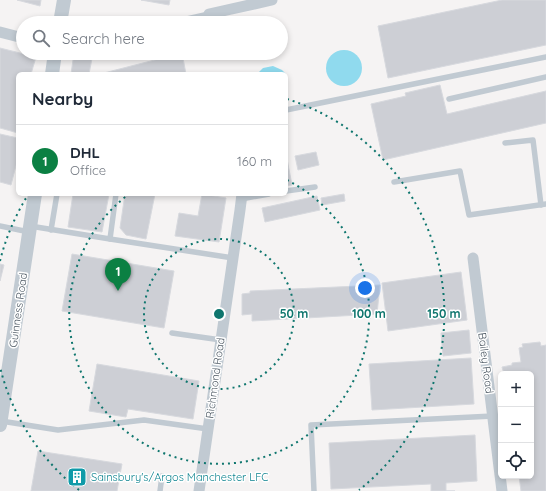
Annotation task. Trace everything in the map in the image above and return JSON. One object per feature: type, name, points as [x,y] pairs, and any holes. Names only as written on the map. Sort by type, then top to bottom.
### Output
[{"type":"street","points":[[61,16],[64,0]]},
{"type":"street","points":[[209,14],[272,0]]},
{"type":"street","points":[[0,32],[16,36]]},
{"type":"street","points":[[52,72],[54,60]]},
{"type":"street","name":"Guinness Road","points":[[0,423],[35,196]]},
{"type":"street","name":"Richmond Road","points":[[199,491],[241,196]]},
{"type":"street","name":"Bailey Road","points":[[473,258],[502,491]]},
{"type":"lane","points":[[200,16],[209,14]]},
{"type":"lane","points":[[288,110],[546,57]]},
{"type":"lane","points":[[449,98],[546,78]]},
{"type":"lane","points":[[394,182],[460,171],[469,215],[544,204],[534,140],[505,143]]},
{"type":"lane","points":[[288,191],[315,186]]},
{"type":"lane","points":[[51,230],[57,196]]},
{"type":"lane","points":[[110,239],[116,196]]},
{"type":"lane","points":[[0,226],[51,230],[233,258]]},
{"type":"lane","points":[[172,332],[220,340]]},
{"type":"lane","points":[[314,491],[311,425],[493,416]]},
{"type":"lane","points":[[0,423],[58,430],[144,420],[208,430]]},
{"type":"lane","points":[[160,491],[162,476]]},
{"type":"water","points":[[344,50],[357,55],[362,68],[357,81],[344,86],[331,81],[326,68],[331,55]]},
{"type":"water","points":[[273,66],[284,72],[259,72],[263,68]]},
{"type":"building","points":[[17,0],[41,0],[40,6]]},
{"type":"building","points":[[141,0],[170,0],[169,5]]},
{"type":"building","points":[[502,0],[546,0],[546,45],[388,78],[378,26]]},
{"type":"building","points":[[0,48],[16,52],[16,60],[35,60],[32,72],[16,72],[16,132],[0,128]]},
{"type":"building","points":[[73,60],[92,60],[89,72],[71,72]]},
{"type":"building","points":[[155,60],[183,60],[186,72],[108,72]]},
{"type":"building","points":[[440,85],[447,114],[546,91],[546,123],[383,160],[371,104],[406,96],[405,93]]},
{"type":"building","points":[[0,134],[16,138],[16,166],[11,185],[0,182]]},
{"type":"building","points":[[316,152],[319,165],[298,170],[295,156]]},
{"type":"building","points":[[288,164],[292,185],[288,186]]},
{"type":"building","points":[[344,194],[345,201],[322,205],[321,198]]},
{"type":"building","points":[[73,196],[109,196],[102,232],[68,227]]},
{"type":"building","points":[[125,196],[155,196],[146,239],[126,235],[120,228]]},
{"type":"building","points":[[202,196],[226,198],[219,242],[175,236],[179,213],[198,216]]},
{"type":"building","points":[[317,196],[320,210],[265,222],[262,208]]},
{"type":"building","points":[[72,254],[174,271],[164,328],[62,311]]},
{"type":"building","points":[[0,264],[4,265],[0,281]]},
{"type":"building","points":[[461,272],[467,320],[388,331],[382,283]]},
{"type":"building","points":[[380,285],[377,314],[252,321],[252,314],[242,315],[242,294],[250,293],[250,291]]},
{"type":"building","points":[[469,330],[471,353],[443,356],[441,333]]},
{"type":"building","points":[[540,342],[541,346],[546,345],[546,491],[521,491],[519,479],[534,479],[534,371],[503,371],[502,367],[512,365],[512,363],[521,362],[519,348],[523,347],[522,344]]},
{"type":"building","points":[[471,358],[474,404],[372,410],[369,364]]},
{"type":"building","points":[[97,364],[199,381],[193,419],[128,409],[126,417],[89,411]]},
{"type":"building","points":[[475,435],[477,481],[446,483],[446,491],[431,491],[431,484],[331,489],[329,443]]},
{"type":"building","name":"Sainsbury's/Argos Manchester LFC","points":[[38,451],[122,464],[117,491],[31,491]]},
{"type":"place","name":"DHL","points":[[118,291]]},
{"type":"place","name":"Sainsbury's/Argos Manchester LFC","points":[[77,477]]}]
